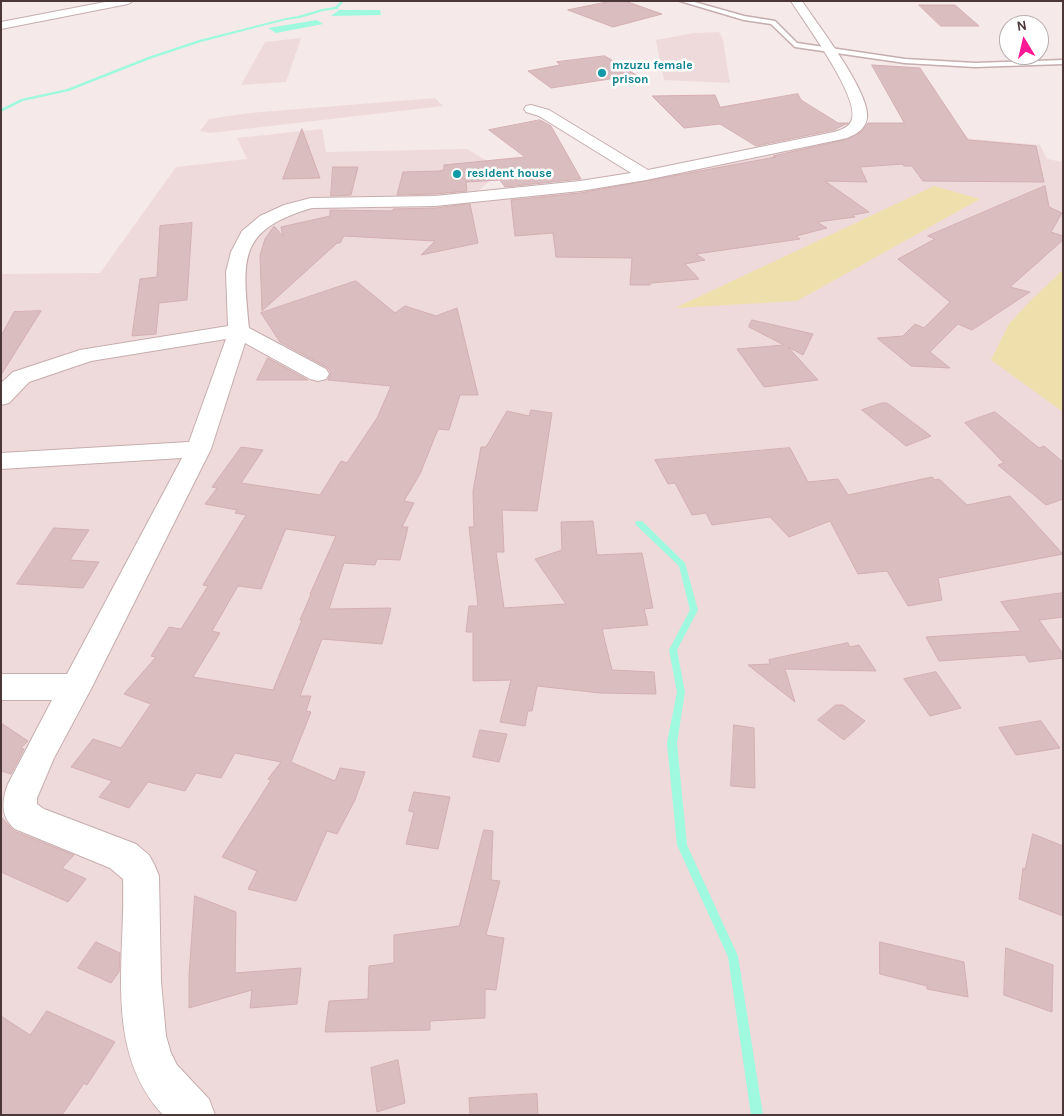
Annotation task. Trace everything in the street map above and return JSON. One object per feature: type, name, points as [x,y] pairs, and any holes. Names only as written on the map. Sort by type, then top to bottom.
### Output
[{"type":"street","points":[[1,26],[128,1]]},
{"type":"street","points":[[193,1115],[161,1080],[148,1052],[143,1022],[141,876],[136,867],[124,856],[25,817],[18,806],[19,797],[30,769],[76,687],[199,449],[239,331],[235,272],[240,252],[248,234],[266,220],[290,209],[311,204],[462,199],[580,186],[646,175],[838,136],[850,131],[856,126],[861,115],[856,97],[796,1]]},
{"type":"street","points":[[531,109],[544,113],[646,175]]},
{"type":"street","points":[[1,398],[21,377],[88,355],[239,331],[318,374]]},
{"type":"street","points":[[1,461],[199,449]]},
{"type":"street","points":[[1,687],[76,687]]},
{"type":"street","points":[[1,795],[30,769]]},
{"type":"lane","points":[[682,1],[744,18],[773,22],[795,45],[829,51],[952,65],[1063,62]]},
{"type":"shaded area","points":[[339,10],[380,10],[381,15],[331,16]]},
{"type":"shaded area","points":[[317,20],[323,24],[276,33],[268,28]]},
{"type":"shaded area","points":[[719,32],[723,40],[730,83],[664,80],[656,40],[694,33]]},
{"type":"shaded area","points":[[301,38],[286,82],[241,85],[265,42]]},
{"type":"shaded area","points":[[435,98],[443,106],[210,133],[200,131],[209,119],[249,113]]},
{"type":"shaded area","points":[[322,129],[326,152],[467,149],[502,170],[467,201],[841,137],[865,129],[1040,145],[1047,159],[1063,162],[1063,1115],[1,1115],[1,274],[100,273],[176,167],[247,159],[237,138]]},
{"type":"shaded area","points":[[934,186],[980,199],[797,301],[675,308]]},
{"type":"shaded area","points":[[1063,270],[1063,412],[991,360],[1009,324]]},
{"type":"building","points":[[612,1],[625,1],[662,14],[613,27],[568,10]]},
{"type":"building","points":[[919,5],[955,5],[979,26],[941,26]]},
{"type":"building","name":"mzuzu female prison","points":[[605,56],[636,75],[551,88],[528,71],[560,65],[557,62]]},
{"type":"building","points":[[872,65],[920,68],[968,140],[1036,146],[1044,182],[923,181],[912,166],[904,166],[903,164],[860,167],[867,182],[825,181],[869,212],[853,215],[855,217],[817,222],[827,228],[796,236],[800,239],[696,254],[705,260],[685,264],[699,279],[651,283],[650,285],[630,285],[632,258],[556,257],[553,233],[515,236],[511,200],[580,193],[776,157],[773,156],[848,139],[861,132],[868,123],[904,123]]},
{"type":"building","points":[[798,94],[801,100],[838,123],[848,123],[834,130],[756,146],[720,124],[684,128],[652,96],[715,95],[720,107]]},
{"type":"building","points":[[540,120],[551,126],[581,179],[505,187],[500,180],[466,182],[467,191],[397,195],[403,172],[439,171],[444,170],[444,165],[525,157],[489,130]]},
{"type":"building","points":[[302,129],[320,178],[283,179]]},
{"type":"building","points":[[333,167],[358,167],[351,195],[331,196]]},
{"type":"building","points":[[1045,186],[1049,207],[1062,213],[1051,232],[1063,236],[1063,240],[1010,287],[1030,292],[972,330],[958,324],[930,352],[950,368],[911,366],[877,338],[903,336],[915,324],[924,328],[950,302],[898,259],[935,239],[928,236]]},
{"type":"building","points":[[470,204],[478,243],[421,255],[435,241],[344,236],[340,243],[337,243],[262,311],[260,255],[265,239],[274,226],[283,236],[281,227],[330,216],[330,210],[393,211],[393,209],[435,208]]},
{"type":"building","points":[[192,223],[187,300],[159,303],[156,334],[132,336],[140,279],[157,277],[160,226]]},
{"type":"building","points":[[356,281],[395,313],[405,306],[436,316],[457,308],[478,395],[460,395],[449,430],[438,429],[420,474],[404,501],[414,503],[402,527],[408,527],[400,560],[377,559],[375,565],[344,563],[329,609],[391,608],[382,644],[322,639],[300,696],[311,696],[306,711],[311,712],[291,762],[335,781],[340,768],[365,772],[355,800],[337,834],[327,831],[296,901],[248,889],[257,871],[222,857],[271,780],[268,779],[281,762],[235,753],[221,778],[196,773],[185,791],[148,782],[129,808],[99,797],[112,781],[71,767],[93,739],[121,748],[151,704],[124,694],[156,657],[151,656],[169,627],[181,629],[208,586],[203,585],[246,515],[235,513],[237,510],[205,504],[217,488],[212,487],[241,447],[263,450],[241,483],[320,495],[341,461],[347,463],[377,418],[391,386],[328,380],[331,373],[328,368],[280,342],[261,313]],"holes":[[[286,529],[336,536],[310,594],[300,620],[302,620],[273,690],[193,677],[220,633],[212,631],[238,586],[261,589]]]},
{"type":"building","points":[[41,311],[1,375],[1,336],[14,312]]},
{"type":"building","points":[[752,320],[813,334],[803,355],[788,347],[818,380],[764,387],[737,349],[784,345],[749,327]]},
{"type":"building","points":[[268,358],[308,380],[257,380]]},
{"type":"building","points":[[887,403],[931,436],[906,446],[862,410]]},
{"type":"building","points":[[531,410],[552,413],[537,511],[502,510],[504,552],[496,552],[504,608],[566,604],[535,559],[562,550],[561,522],[593,521],[597,555],[642,553],[653,608],[644,609],[648,625],[602,629],[612,670],[654,672],[656,694],[600,693],[537,686],[532,711],[528,711],[525,726],[500,722],[511,680],[473,681],[473,632],[466,632],[469,606],[478,606],[469,527],[474,527],[473,491],[481,447],[486,447],[507,411],[529,416]]},
{"type":"building","points":[[995,412],[1039,448],[1044,446],[1063,462],[1063,499],[1046,505],[998,465],[1004,463],[965,423]]},
{"type":"building","points":[[790,448],[808,482],[838,479],[848,495],[932,477],[935,480],[939,479],[967,505],[1010,496],[1063,554],[938,578],[942,600],[908,606],[887,571],[858,574],[830,521],[789,537],[770,517],[712,525],[706,513],[692,515],[675,483],[668,484],[655,460]]},
{"type":"building","points":[[54,528],[89,530],[70,560],[99,562],[83,588],[17,584]]},
{"type":"building","points":[[1063,593],[1063,617],[1039,620],[1063,654],[1063,658],[1029,662],[1025,655],[939,661],[926,637],[1021,631],[1001,602]]},
{"type":"building","points":[[848,643],[850,647],[859,645],[876,671],[785,669],[795,702],[748,665],[770,664],[769,660]]},
{"type":"building","points":[[936,672],[961,708],[930,716],[904,679]]},
{"type":"building","points":[[836,705],[843,705],[865,721],[844,740],[818,720]]},
{"type":"building","points":[[1041,721],[1060,748],[1016,755],[999,728]]},
{"type":"building","points":[[1,723],[28,741],[21,748],[24,749],[11,774],[1,771]]},
{"type":"building","points":[[734,725],[754,728],[755,788],[731,786]]},
{"type":"building","points":[[480,730],[507,734],[499,762],[473,757]]},
{"type":"building","points":[[414,792],[450,797],[438,849],[406,844],[414,812],[409,811]]},
{"type":"building","points":[[1,817],[14,831],[74,855],[62,868],[86,879],[68,902],[1,872]]},
{"type":"building","points":[[484,830],[493,831],[491,880],[500,881],[486,935],[504,938],[496,990],[485,989],[485,1018],[430,1021],[430,1030],[325,1032],[329,1001],[368,999],[369,966],[394,963],[394,935],[459,926]]},
{"type":"building","points":[[1033,834],[1063,846],[1063,916],[1019,899],[1023,868],[1025,869]]},
{"type":"building","points":[[195,896],[236,912],[235,973],[301,968],[297,1004],[250,1008],[252,990],[189,1008],[189,976]]},
{"type":"building","points":[[96,942],[120,953],[119,972],[111,983],[78,968]]},
{"type":"building","points":[[880,942],[964,962],[968,997],[927,989],[927,986],[880,974]]},
{"type":"building","points":[[1006,948],[1053,965],[1052,1012],[1004,995]]},
{"type":"building","points":[[47,1011],[115,1042],[87,1085],[84,1083],[62,1115],[1,1115],[1,1016],[30,1035]]},
{"type":"building","points":[[398,1060],[405,1103],[377,1112],[371,1068]]},
{"type":"building","points":[[537,1094],[538,1115],[470,1115],[469,1098]]},
{"type":"waterway","points":[[1,111],[22,100],[68,90],[149,58],[200,41],[286,19],[293,19],[329,8],[336,8],[343,1]]},
{"type":"waterway","points":[[639,523],[682,565],[694,610],[673,650],[681,692],[672,743],[682,845],[733,956],[757,1115]]},
{"type":"place","name":"mzuzu female prison","points":[[602,73]]},
{"type":"place","name":"resident house","points":[[457,174]]}]
